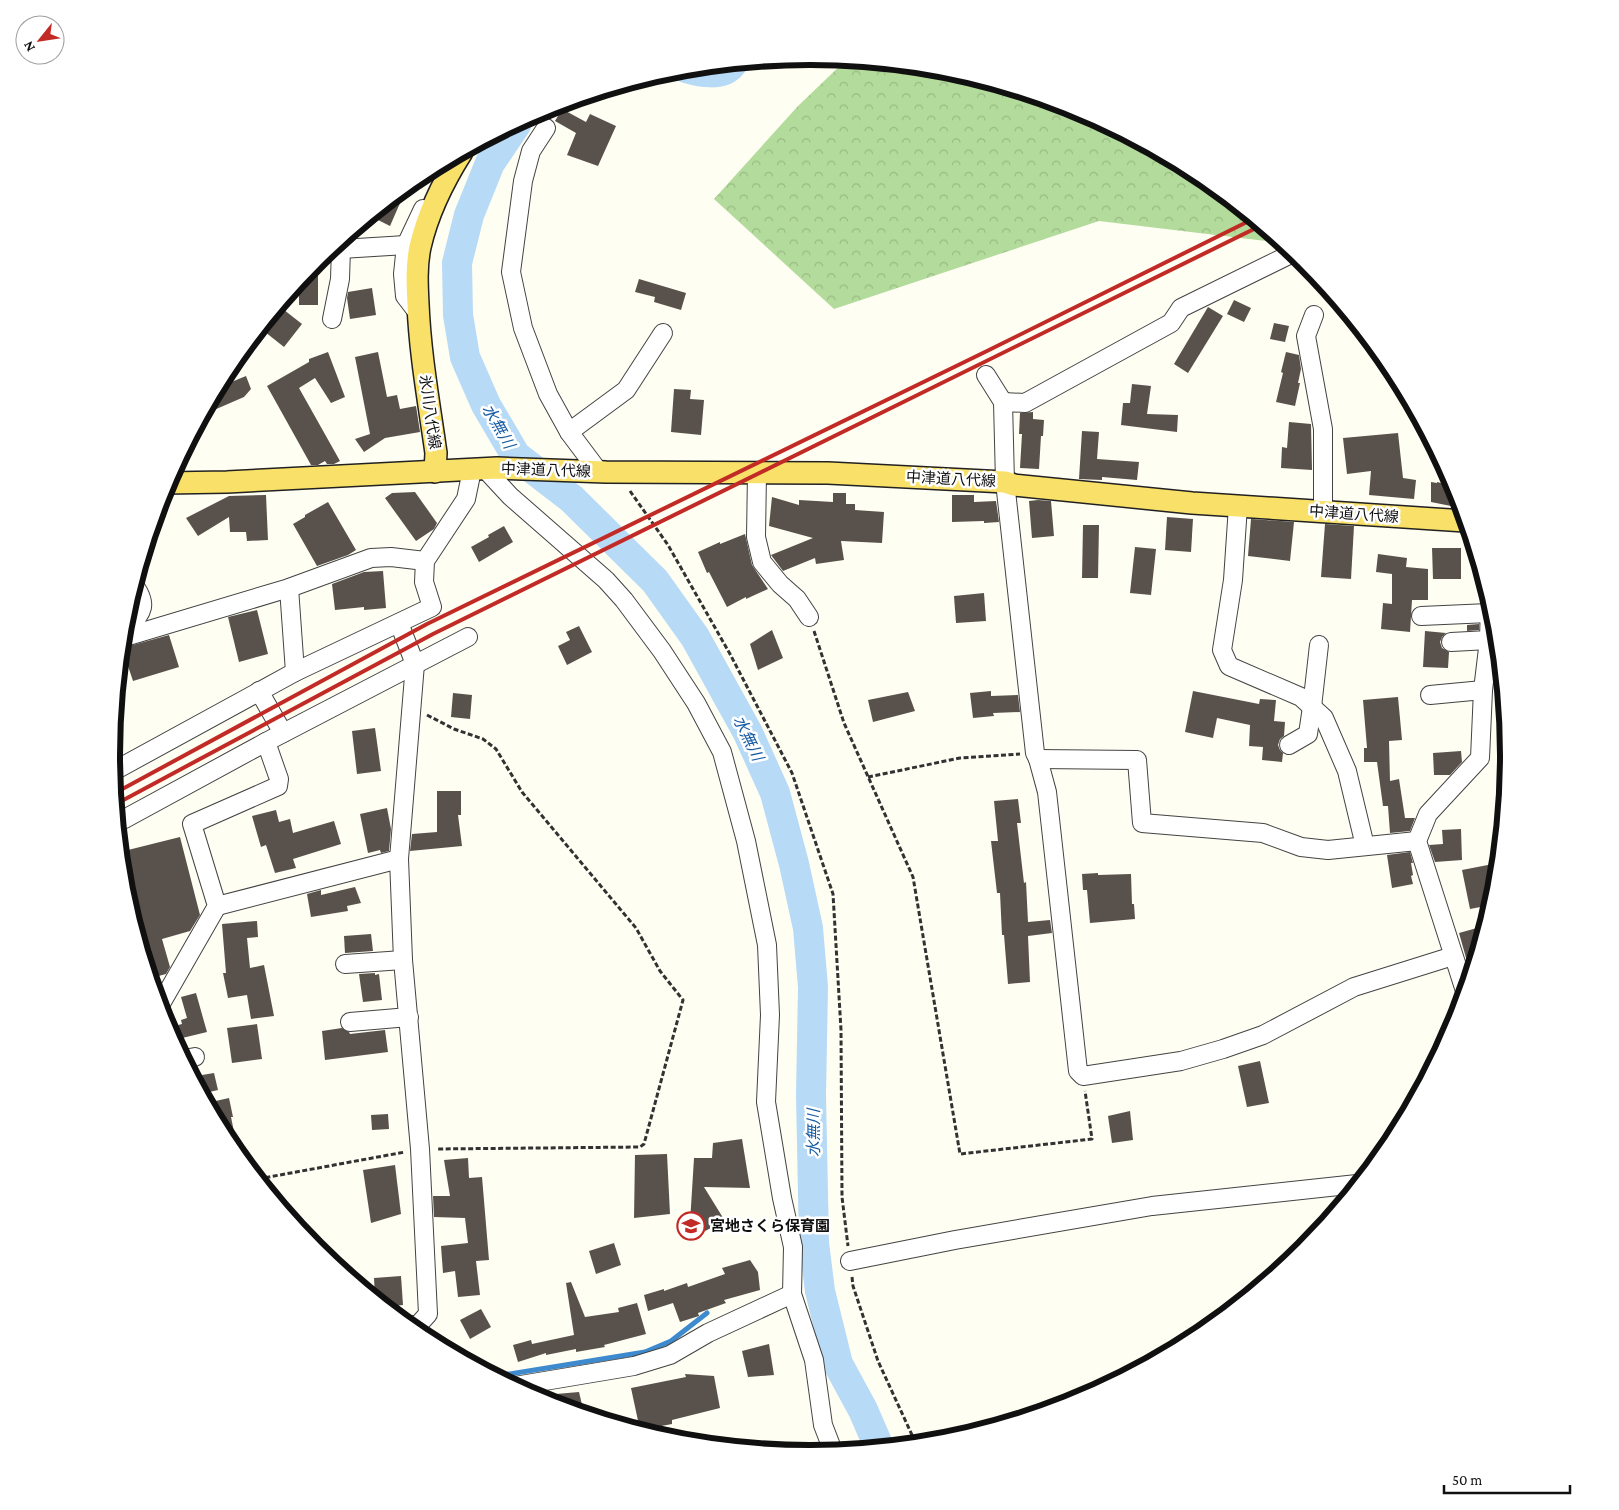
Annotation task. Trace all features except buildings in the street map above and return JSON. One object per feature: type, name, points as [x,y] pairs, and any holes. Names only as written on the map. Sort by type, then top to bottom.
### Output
[{"type":"main road","name":"氷川八代線","points":[[176,483],[435,472],[436,453],[419,333],[417,276],[420,248],[429,217],[444,180],[455,163]]},
{"type":"main road","name":"中津道八代線","points":[[435,472],[485,469],[602,472],[828,473],[1005,482],[1014,485],[1172,501],[1458,521]]},
{"type":"street","points":[[546,128],[531,151],[523,181],[512,272],[523,328],[548,394],[569,432],[602,472]]},
{"type":"street","points":[[418,313],[405,296],[403,274],[406,245],[424,208],[444,180]]},
{"type":"street","points":[[341,249],[406,245]]},
{"type":"street","points":[[332,319],[340,278],[341,249]]},
{"type":"street","points":[[1003,402],[1025,403],[1171,323],[1180,308],[1286,257]]},
{"type":"street","points":[[1314,315],[1306,336],[1323,429],[1323,512]]},
{"type":"street","points":[[569,432],[626,390],[662,333]]},
{"type":"street","points":[[986,375],[1003,402],[1005,482],[1036,756],[1047,792],[1078,1071],[1083,1076],[1181,1061],[1223,1049],[1263,1034],[1354,988],[1453,956]]},
{"type":"street","points":[[120,768],[295,672],[432,607],[424,582],[425,561],[485,469],[510,496],[606,580],[662,651],[696,703],[722,752],[746,841],[767,945],[770,1015],[766,1102],[782,1198],[793,1247],[792,1294],[814,1360],[823,1425],[830,1445]]},
{"type":"street","points":[[757,473],[756,537],[762,562],[780,584],[797,599],[809,617]]},
{"type":"street","points":[[1238,506],[1233,580],[1222,650],[1229,666],[1302,697],[1324,718],[1348,771],[1365,846]]},
{"type":"street","points":[[131,634],[289,588],[371,558],[391,557],[425,561]]},
{"type":"street","points":[[289,588],[295,672]]},
{"type":"street","points":[[133,622],[141,611],[143,604],[139,592]]},
{"type":"street","points":[[1421,616],[1483,609]]},
{"type":"street","points":[[399,623],[415,664],[410,706],[399,859],[402,960],[409,1017],[420,1149],[428,1314],[419,1324]]},
{"type":"street","points":[[123,820],[266,742],[468,637]]},
{"type":"street","points":[[1451,642],[1489,640],[1482,690],[1480,758],[1428,814],[1417,841],[1462,981]]},
{"type":"street","points":[[1289,745],[1308,734],[1319,645]]},
{"type":"street","points":[[1430,695],[1482,690]]},
{"type":"street","points":[[260,691],[283,733]]},
{"type":"street","points":[[217,906],[192,824],[278,786],[279,779],[266,742]]},
{"type":"street","points":[[1036,756],[1137,760],[1142,823],[1263,833],[1301,847],[1328,850],[1417,841]]},
{"type":"street","points":[[164,998],[217,906],[399,859]]},
{"type":"street","points":[[345,964],[402,960]]},
{"type":"street","points":[[350,1022],[409,1017]]},
{"type":"street","points":[[850,1261],[955,1240],[1152,1206],[1349,1185]]},
{"type":"street","points":[[527,1384],[634,1366],[670,1355],[708,1333],[792,1294]]},
{"type":"path","points":[[602,472],[632,493],[668,545],[730,654],[792,773],[834,894],[841,1030],[842,1197],[853,1286],[878,1361],[913,1437]]},
{"type":"path","points":[[809,617],[844,723],[913,878],[960,1154],[1092,1139],[1083,1076]]},
{"type":"path","points":[[264,1178],[420,1149],[640,1147],[644,1144],[684,1000],[660,971],[636,928],[522,792],[496,749],[483,739],[454,729],[410,706]]},
{"type":"path","points":[[868,778],[960,758],[1036,756]]},
{"type":"green space","points":[[840,66],[900,71],[944,78],[988,89],[1074,118],[1115,136],[1155,157],[1193,181],[1230,208],[1270,242],[1099,221],[834,309],[714,199],[798,106]]},
{"type":"waterway","name":"水無川","points":[[713,72],[724,70]]},
{"type":"waterway","name":"水無川","points":[[510,133],[490,163],[469,215],[457,263],[458,315],[465,357],[486,405],[516,456],[572,499],[655,581],[695,637],[748,733],[775,793],[794,864],[808,928],[813,987],[811,1095],[814,1243],[820,1291],[838,1364],[863,1410],[877,1442]]},
{"type":"waterway","points":[[808,1293],[820,1291]]},
{"type":"waterway","points":[[505,1375],[645,1352],[671,1341],[707,1313]]},
{"type":"railway","points":[[121,790],[427,624],[1247,222]]},
{"type":"railway","points":[[121,801],[433,634],[1255,229]]},
{"type":"place","name":"宮地さくら保育園","points":[[691,1226]]}]
